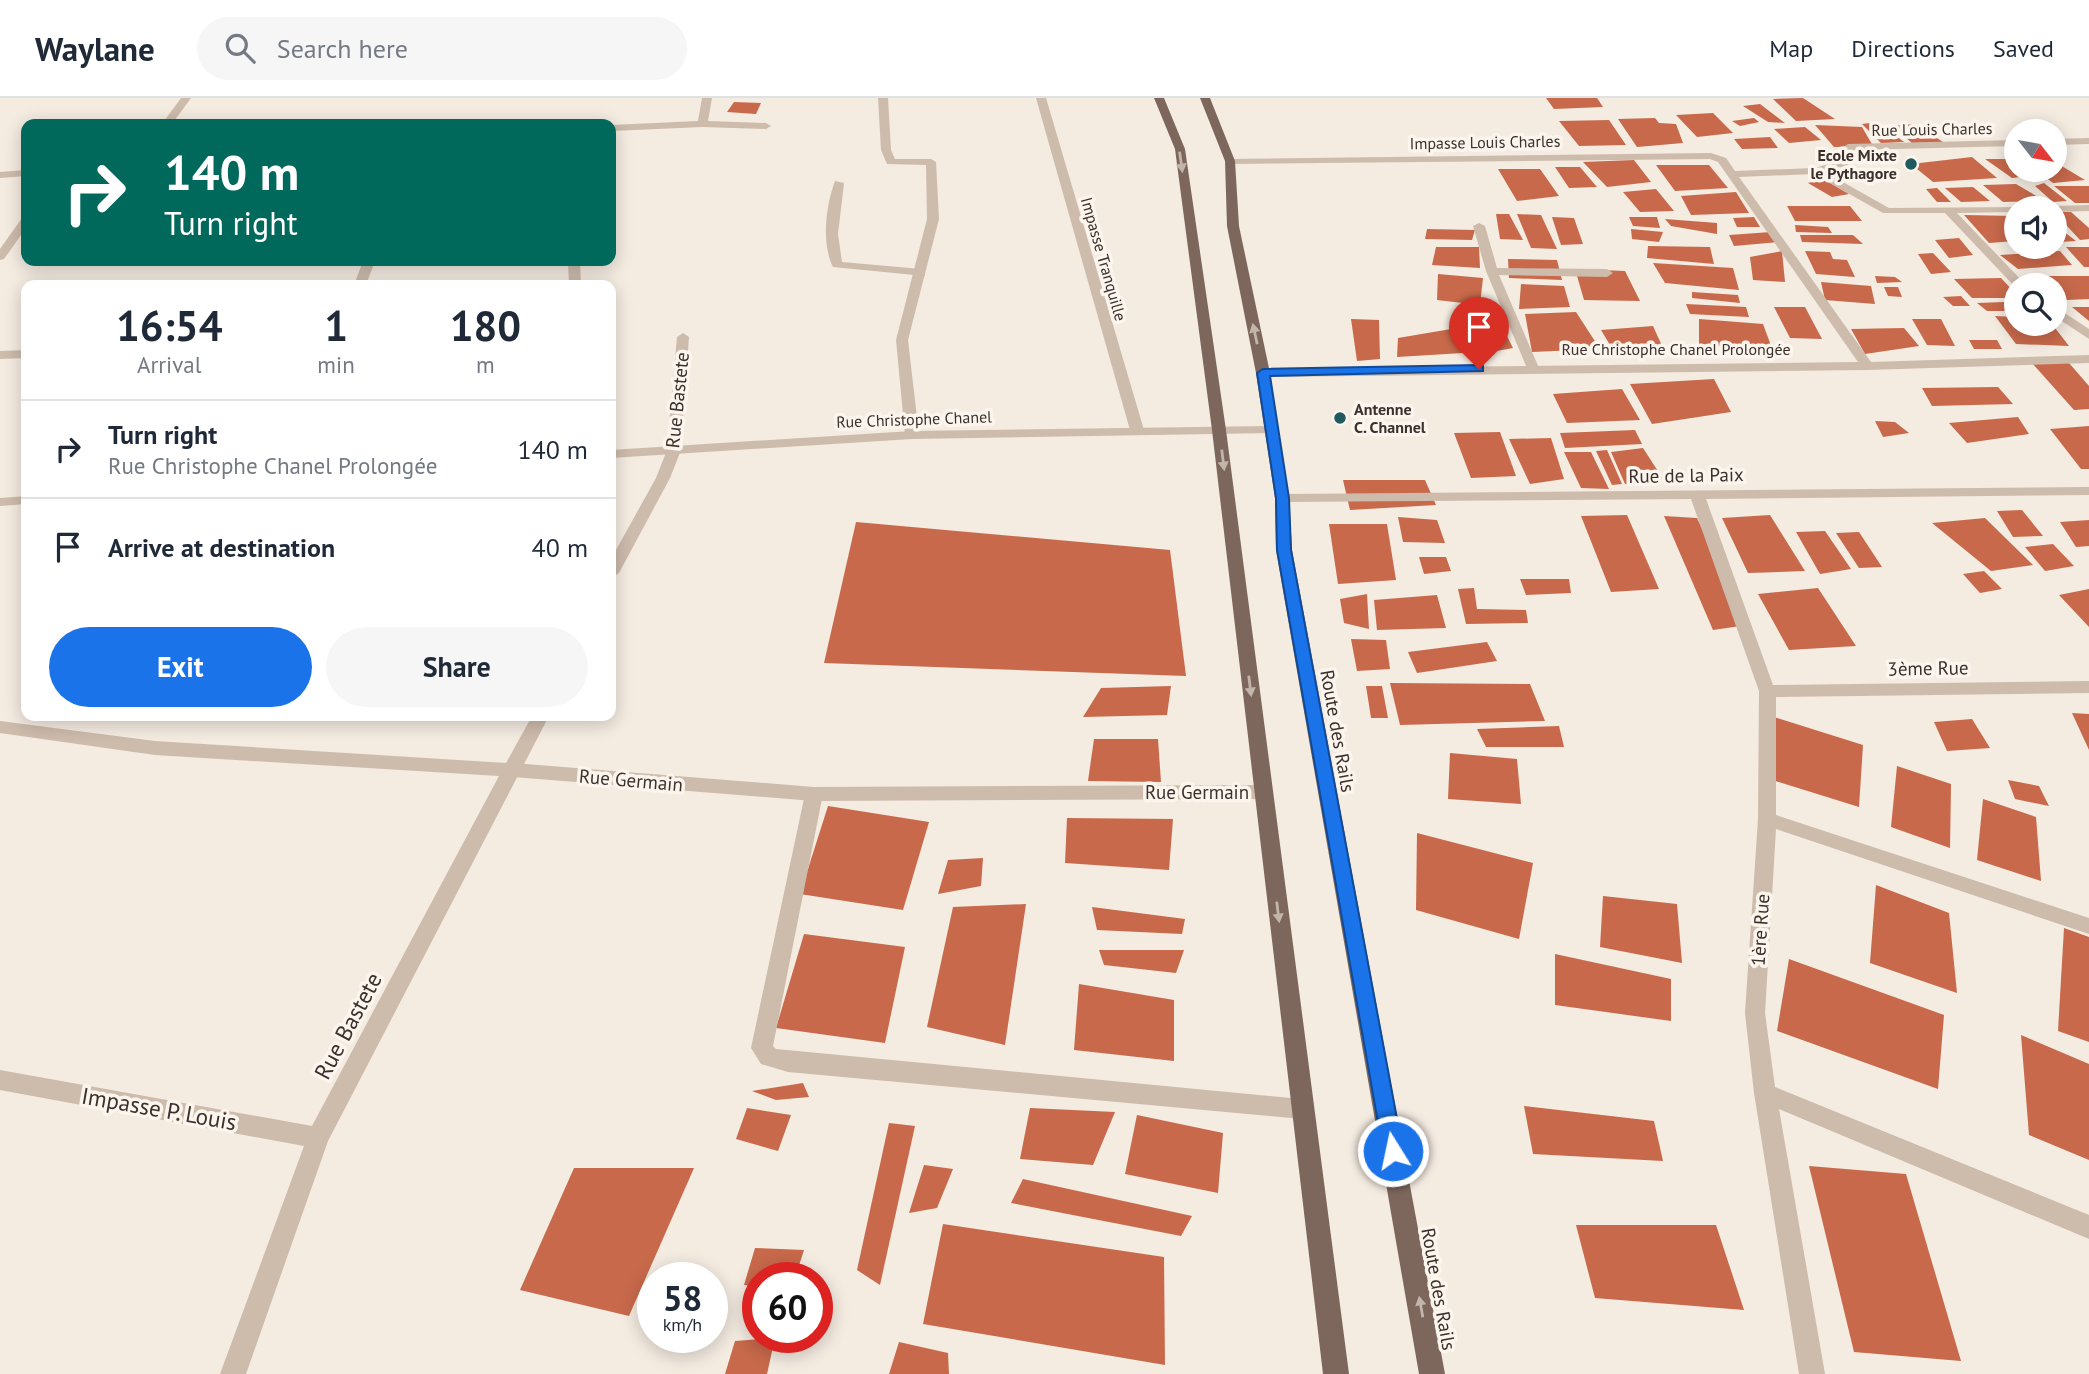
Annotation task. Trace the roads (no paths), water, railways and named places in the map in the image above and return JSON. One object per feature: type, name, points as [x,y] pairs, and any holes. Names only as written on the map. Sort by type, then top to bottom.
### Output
[{"type":"main road","points":[[1159,98],[1180,149],[1219,430],[1336,1374]]},
{"type":"main road","name":"Route des Rails","points":[[1205,98],[1230,161],[1233,226],[1263,373],[1282,498],[1284,550],[1432,1374]]},
{"type":"street","points":[[171,119],[186,98]]},
{"type":"street","points":[[703,124],[707,98]]},
{"type":"street","points":[[883,98],[887,150],[891,162],[931,162],[933,219],[902,340],[912,435]]},
{"type":"street","name":"Impasse Tranquille","points":[[1041,98],[1137,430]]},
{"type":"street","points":[[616,128],[703,124],[766,125]]},
{"type":"street","points":[[2067,142],[2089,141]]},
{"type":"street","name":"Rue Louis Charles","points":[[1816,171],[1850,162],[1848,147],[2004,143]]},
{"type":"street","name":"Impasse Louis Charles","points":[[1230,161],[1699,154],[1722,160],[1732,174]]},
{"type":"street","points":[[1732,174],[1816,171],[1887,211],[2004,209]]},
{"type":"street","points":[[0,175],[21,173]]},
{"type":"street","points":[[1732,174],[1867,366]]},
{"type":"street","points":[[839,183],[833,227],[837,265],[920,273]]},
{"type":"street","points":[[2067,209],[2089,208]]},
{"type":"street","points":[[1948,210],[2008,273]]},
{"type":"street","points":[[1479,226],[1492,271],[1533,368]]},
{"type":"street","points":[[0,257],[21,234]]},
{"type":"street","points":[[1492,271],[1607,273]]},
{"type":"street","points":[[2067,319],[2089,335]]},
{"type":"street","name":"Rue Bastete","points":[[616,564],[663,478],[674,450],[683,338]]},
{"type":"street","points":[[0,355],[21,354]]},
{"type":"street","name":"Rue Christophe Chanel Prolongée","points":[[1263,373],[1867,366],[2089,359]]},
{"type":"street","name":"Rue Christophe Chanel","points":[[616,454],[912,435],[1271,430]]},
{"type":"street","name":"Rue de la Paix","points":[[1282,498],[2089,491]]},
{"type":"street","name":"1ère Rue","points":[[1697,494],[1767,691],[1767,819],[1755,1013],[1765,1093],[1812,1374]]},
{"type":"street","points":[[0,502],[21,500]]},
{"type":"street","name":"3ème Rue","points":[[1767,691],[2089,687]]},
{"type":"street","name":"Rue Bastete","points":[[233,1374],[318,1138],[538,721]]},
{"type":"street","name":"Rue Germain","points":[[0,727],[155,748],[513,770],[814,794],[1263,792]]},
{"type":"street","points":[[814,794],[762,1048],[769,1057],[788,1062],[1302,1109]]},
{"type":"street","points":[[1767,819],[2089,926]]},
{"type":"street","name":"Impasse P. Louis","points":[[0,1080],[318,1138]]},
{"type":"street","points":[[1765,1093],[2089,1227]]},
{"type":"place","name":"Ecole Mixte le Pythagore","points":[[1911,164]]},
{"type":"place","name":"Antenne C. Channel","points":[[1340,418]]}]
